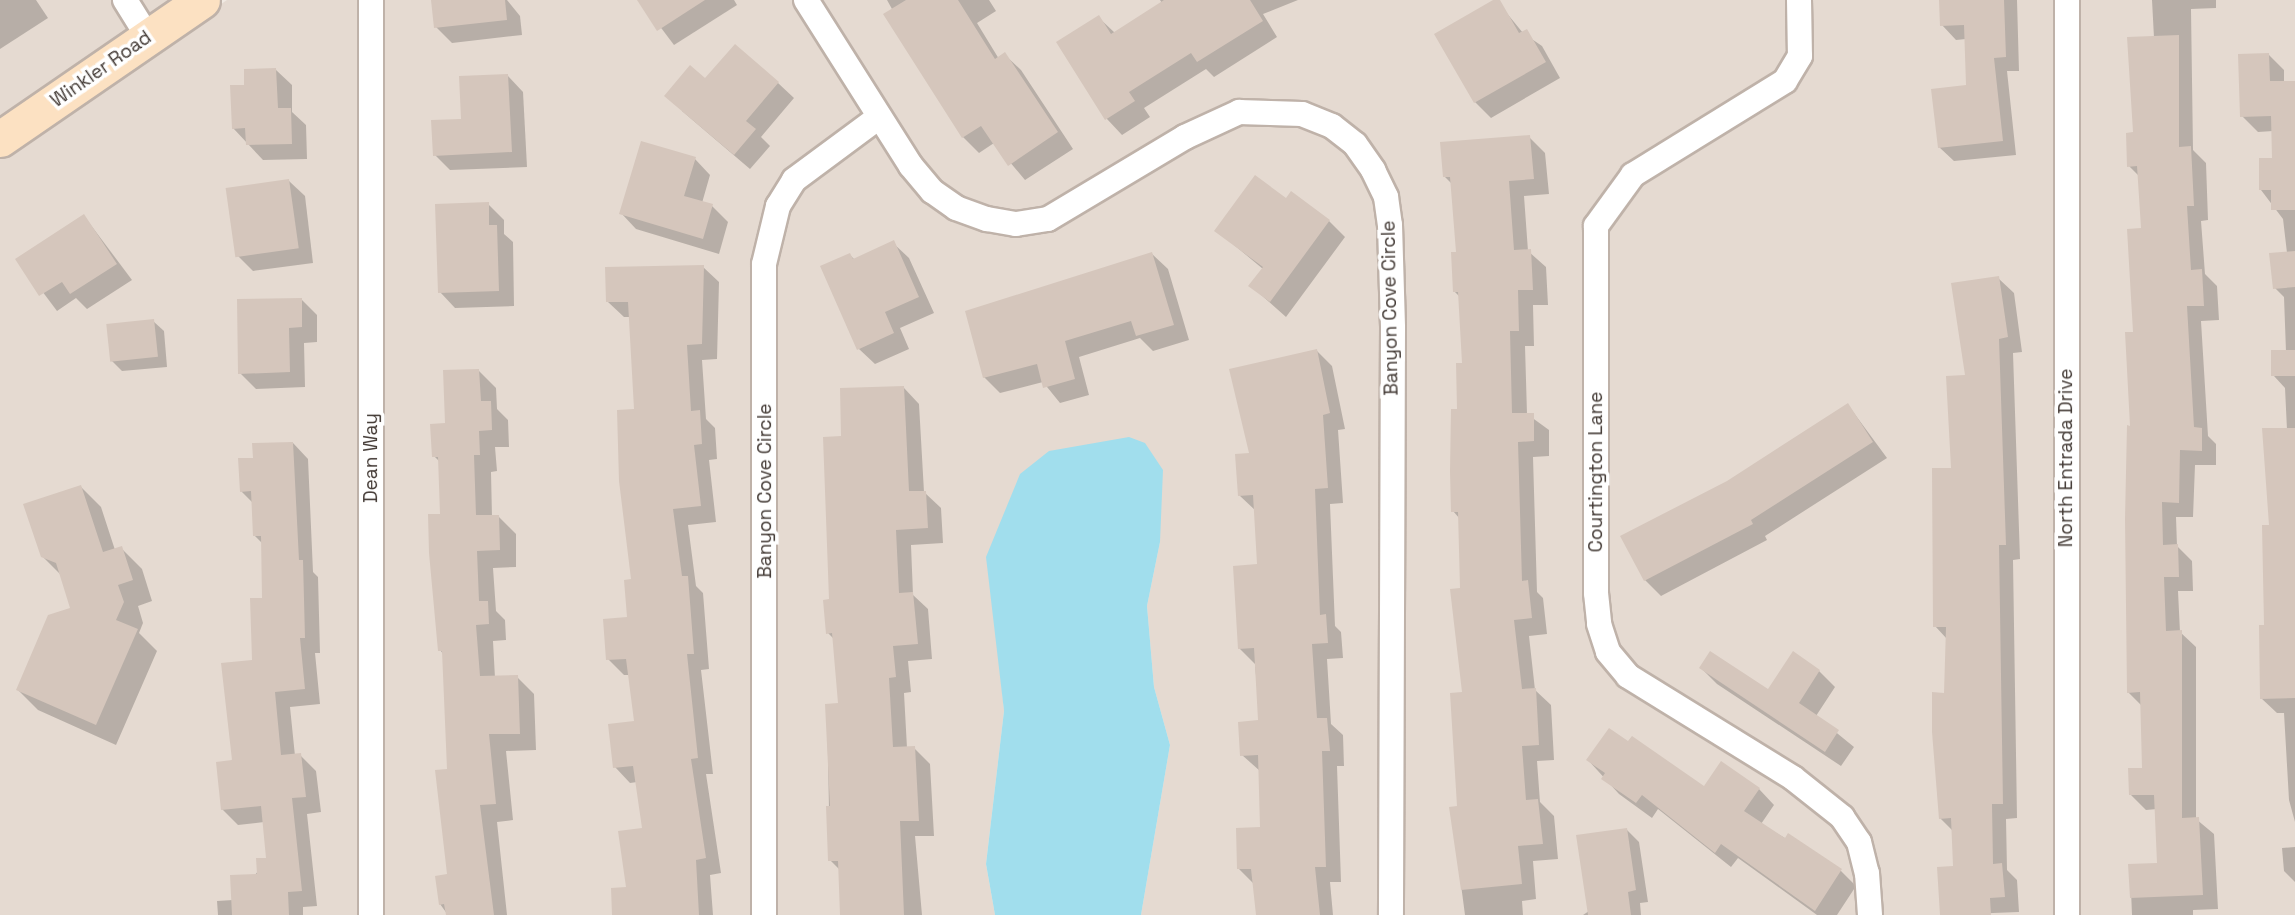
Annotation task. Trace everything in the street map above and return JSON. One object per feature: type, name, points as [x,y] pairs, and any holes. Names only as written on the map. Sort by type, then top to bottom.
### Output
[{"type":"street","points":[[125,0],[148,37]]},
{"type":"street","name":"Winkler Road","points":[[0,139],[202,0]]},
{"type":"street","name":"Dean Way","points":[[371,0],[371,915]]},
{"type":"street","name":"Banyon Cove Circle","points":[[806,0],[879,117],[932,191],[956,208],[1016,224],[1048,219],[1074,207],[1185,137],[1240,113],[1285,111],[1332,126],[1354,144],[1373,170],[1386,197],[1390,225],[1393,328],[1391,915]]},
{"type":"street","name":"Courtington Lane","points":[[1799,0],[1800,56],[1785,81],[1633,175],[1597,226],[1596,593],[1608,652],[1628,676],[1793,778],[1842,817],[1858,842],[1867,873],[1870,915]]},
{"type":"street","name":"North Entrada Drive","points":[[2067,0],[2067,915]]},
{"type":"street","name":"Banyon Cove Circle","points":[[764,915],[764,264],[768,235],[778,206],[794,180],[879,117]]},
{"type":"shaded area","points":[[0,0],[178,0],[0,122]]},
{"type":"shaded area","points":[[227,0],[2295,0],[2295,915],[1141,915],[1170,745],[1154,687],[1147,606],[1160,542],[998,647],[1004,711],[986,864],[995,915],[0,915],[0,156]]},
{"type":"water","points":[[1129,437],[1145,443],[1163,470],[1160,542],[1147,606],[1154,687],[1170,745],[1141,915],[995,915],[986,864],[1004,711],[986,557],[1020,474],[1049,451]]},
{"type":"building","points":[[431,0],[505,0],[507,20],[434,28]]},
{"type":"building","points":[[637,0],[705,0],[657,31]]},
{"type":"building","points":[[906,0],[958,0],[995,59],[1005,52],[1058,132],[1008,166],[981,126],[962,138],[883,14]]},
{"type":"building","points":[[1164,0],[1250,0],[1263,21],[1197,62],[1191,53],[1129,92],[1135,101],[1105,120],[1056,42],[1099,15],[1111,34]]},
{"type":"building","points":[[1493,0],[1500,0],[1519,33],[1527,29],[1546,62],[1474,103],[1434,34]]},
{"type":"building","points":[[1939,0],[2004,0],[2006,57],[1994,58],[2003,141],[1938,148],[1931,89],[1966,85],[1964,25],[1940,26]]},
{"type":"building","points":[[2179,35],[2179,147],[2191,146],[2194,206],[2187,206],[2191,270],[2202,269],[2204,306],[2187,306],[2194,427],[2202,428],[2202,451],[2180,450],[2179,503],[2162,502],[2163,545],[2178,544],[2179,577],[2164,577],[2166,631],[2182,630],[2182,818],[2199,817],[2203,895],[2130,898],[2128,864],[2157,863],[2154,795],[2129,795],[2128,768],[2142,768],[2140,692],[2127,693],[2125,519],[2127,425],[2130,426],[2125,332],[2133,332],[2127,229],[2141,228],[2137,166],[2127,167],[2126,133],[2133,132],[2127,37]]},
{"type":"building","points":[[735,44],[779,82],[746,121],[756,129],[734,155],[664,96],[690,65],[705,78]]},
{"type":"building","points":[[2269,53],[2270,81],[2295,81],[2295,210],[2271,210],[2271,190],[2259,190],[2259,158],[2272,158],[2271,116],[2240,117],[2238,54]]},
{"type":"building","points":[[276,68],[278,108],[291,108],[292,144],[246,145],[245,128],[232,129],[230,85],[244,85],[244,69]]},
{"type":"building","points":[[508,74],[512,152],[433,156],[431,120],[461,119],[459,76]]},
{"type":"building","points":[[1530,135],[1534,179],[1509,181],[1514,250],[1531,249],[1533,290],[1518,290],[1519,331],[1510,331],[1512,413],[1534,413],[1534,441],[1518,442],[1522,581],[1528,580],[1532,618],[1514,620],[1522,689],[1536,688],[1539,745],[1522,746],[1526,800],[1538,799],[1543,844],[1518,846],[1522,884],[1461,890],[1449,807],[1457,806],[1450,693],[1462,692],[1450,589],[1460,588],[1458,512],[1451,512],[1451,409],[1457,409],[1456,363],[1462,363],[1458,292],[1453,292],[1451,252],[1456,252],[1450,177],[1443,177],[1440,142]]},
{"type":"building","points":[[641,141],[696,157],[684,196],[713,204],[703,239],[619,214]]},
{"type":"building","points":[[1255,175],[1286,198],[1291,191],[1330,220],[1270,302],[1248,286],[1263,267],[1214,231]]},
{"type":"building","points":[[289,179],[299,248],[235,257],[226,188]]},
{"type":"building","points":[[489,202],[489,225],[497,225],[499,291],[438,293],[435,204]]},
{"type":"building","points":[[84,214],[117,264],[70,294],[62,282],[39,296],[15,259]]},
{"type":"building","points":[[894,240],[919,297],[885,312],[894,333],[857,350],[820,266],[850,253],[853,259]]},
{"type":"building","points":[[2295,251],[2295,287],[2273,289],[2269,253]]},
{"type":"building","points":[[1152,252],[1174,325],[1136,336],[1131,321],[1065,341],[1075,379],[1043,388],[1037,364],[983,378],[965,311]]},
{"type":"building","points":[[704,265],[702,344],[687,345],[691,411],[700,410],[702,444],[694,445],[701,506],[673,509],[682,576],[688,576],[694,654],[687,654],[698,758],[691,759],[706,858],[696,860],[699,915],[612,915],[611,888],[626,887],[618,831],[642,828],[633,766],[613,768],[608,724],[634,721],[626,659],[606,660],[603,619],[627,617],[624,580],[631,579],[619,481],[617,410],[634,409],[628,302],[606,302],[605,267]]},
{"type":"building","points":[[1999,276],[2008,337],[1999,339],[2006,545],[1999,545],[2003,804],[1992,804],[1993,864],[2002,863],[2005,897],[1990,898],[1991,915],[1940,915],[1937,867],[1953,866],[1951,818],[1939,819],[1932,732],[1932,692],[1944,693],[1946,627],[1933,627],[1932,468],[1951,468],[1946,376],[1965,375],[1951,283]]},
{"type":"building","points":[[302,298],[302,327],[289,328],[290,372],[238,374],[237,299]]},
{"type":"building","points":[[154,319],[158,357],[110,362],[106,324]]},
{"type":"building","points":[[1317,349],[1330,413],[1323,415],[1328,488],[1315,489],[1320,615],[1326,614],[1328,643],[1312,644],[1317,718],[1327,718],[1330,751],[1322,751],[1326,867],[1315,867],[1320,915],[1256,915],[1251,869],[1237,869],[1236,828],[1260,827],[1258,755],[1240,756],[1238,722],[1258,720],[1254,648],[1238,649],[1233,566],[1257,564],[1253,495],[1238,496],[1235,454],[1249,453],[1229,369]]},
{"type":"building","points":[[2271,350],[2295,350],[2295,376],[2271,376]]},
{"type":"building","points":[[479,369],[481,401],[491,401],[492,430],[479,431],[480,455],[474,455],[476,515],[499,515],[500,550],[477,551],[479,601],[488,601],[489,624],[476,625],[480,676],[518,675],[520,734],[489,734],[496,804],[480,805],[494,915],[446,915],[444,904],[439,905],[435,876],[447,874],[435,770],[447,769],[442,651],[438,651],[429,553],[428,514],[440,514],[438,457],[432,457],[430,424],[445,423],[443,370]]},
{"type":"building","points":[[904,386],[909,491],[926,491],[928,528],[896,530],[899,593],[913,592],[918,644],[893,646],[896,677],[889,678],[893,747],[915,746],[919,821],[900,821],[904,915],[840,915],[838,861],[828,861],[826,806],[830,806],[825,704],[838,703],[832,633],[826,634],[823,600],[829,599],[823,437],[841,436],[840,388]]},
{"type":"building","points":[[1848,403],[1873,442],[1751,520],[1753,524],[1644,581],[1620,536],[1727,481]]},
{"type":"building","points":[[2262,428],[2295,428],[2295,698],[2260,699],[2259,625],[2264,625],[2262,525],[2269,525]]},
{"type":"building","points":[[293,442],[299,560],[303,560],[305,638],[300,638],[305,689],[275,692],[281,755],[301,753],[306,797],[292,798],[302,891],[288,892],[289,915],[232,915],[230,875],[257,874],[256,858],[266,858],[261,806],[221,810],[216,762],[232,760],[221,663],[252,660],[250,598],[262,598],[261,536],[253,536],[251,491],[240,492],[238,458],[253,458],[252,443]]},
{"type":"building","points":[[81,485],[103,552],[122,546],[133,580],[118,585],[124,602],[116,620],[138,629],[96,725],[16,690],[48,615],[70,608],[56,563],[41,557],[23,504]]},
{"type":"building","points":[[1710,651],[1768,689],[1793,651],[1820,670],[1799,703],[1839,730],[1825,752],[1699,668]]},
{"type":"building","points":[[1609,728],[1628,741],[1632,736],[1704,786],[1721,761],[1760,788],[1744,811],[1785,838],[1788,833],[1842,869],[1815,911],[1721,844],[1715,853],[1642,795],[1636,803],[1601,779],[1605,773],[1586,760]]},
{"type":"building","points":[[1627,828],[1636,890],[1628,892],[1631,915],[1588,915],[1576,835]]}]
